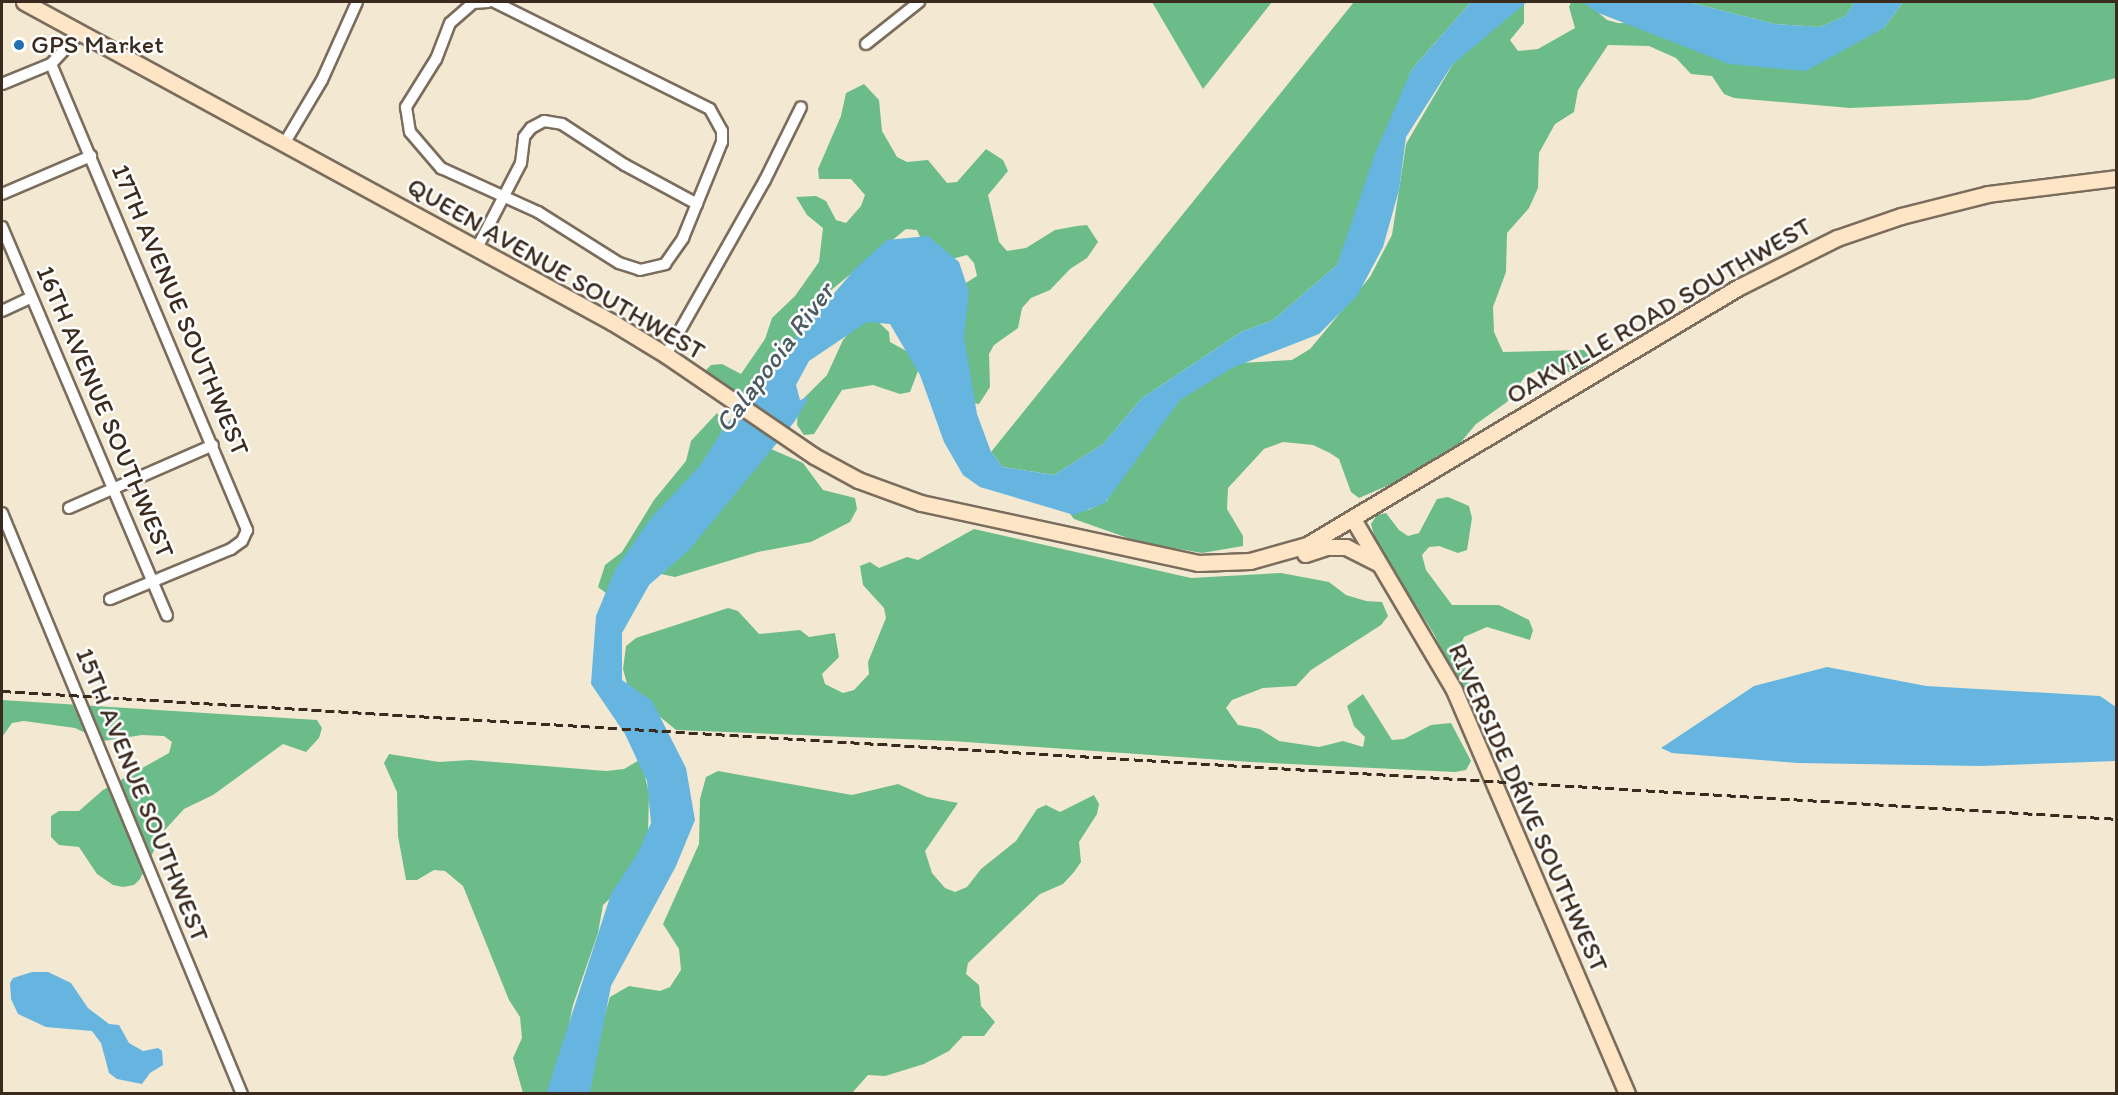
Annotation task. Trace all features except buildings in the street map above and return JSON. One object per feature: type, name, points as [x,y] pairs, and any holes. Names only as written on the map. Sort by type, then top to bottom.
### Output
[{"type":"main road","name":"QUEEN AVENUE SOUTHWEST","points":[[24,2],[477,249],[666,355],[839,471],[906,499],[1185,561],[1222,564],[1281,555],[1353,519]]},
{"type":"main road","name":"OAKVILLE ROAD SOUTHWEST","points":[[1353,519],[1739,287],[1815,248],[1879,223],[1948,203],[2031,187],[2116,178]]},
{"type":"main road","name":"RIVERSIDE DRIVE SOUTHWEST","points":[[1353,519],[1454,690],[1627,1094]]},
{"type":"main road","points":[[1281,555],[1346,547],[1382,567]]},
{"type":"street","points":[[284,144],[322,80],[357,2]]},
{"type":"street","points":[[488,2],[473,3],[450,23],[436,59],[406,107],[406,120],[410,132],[441,168],[571,230],[619,263],[640,270],[666,264],[675,252],[698,204],[722,142],[722,131],[711,109],[494,2]]},
{"type":"street","points":[[866,44],[919,2]]},
{"type":"street","points":[[2,84],[51,64],[80,33]]},
{"type":"street","name":"17TH AVENUE SOUTHWEST","points":[[51,64],[247,530],[242,541],[210,558],[153,579],[110,599]]},
{"type":"street","points":[[666,355],[765,180],[801,107]]},
{"type":"street","points":[[477,249],[521,164],[524,137],[531,128],[544,121],[562,124],[626,165],[698,204]]},
{"type":"street","points":[[2,194],[91,156]]},
{"type":"street","name":"16TH AVENUE SOUTHWEST","points":[[2,227],[30,298],[167,615]]},
{"type":"street","points":[[2,310],[30,298]]},
{"type":"street","points":[[69,508],[213,445]]},
{"type":"street","name":"15TH AVENUE SOUTHWEST","points":[[2,513],[242,1094]]},
{"type":"green space","points":[[1152,2],[1272,2],[1203,89]]},
{"type":"green space","points":[[1354,2],[1471,2],[1412,69],[1337,265],[1273,320],[1241,332],[1142,398],[1103,444],[1054,475],[1003,467],[991,452]]},
{"type":"green space","points":[[1571,2],[1586,2],[1607,20],[1618,23],[1884,28],[1903,2],[2116,2],[2116,78],[2028,100],[1850,108],[1734,98],[1724,94],[1712,76],[1691,74],[1676,58],[1649,46],[1608,45],[1578,90],[1574,112],[1555,124],[1539,153],[1538,188],[1529,208],[1507,233],[1506,272],[1493,307],[1494,332],[1503,352],[1584,350],[1591,357],[1587,366],[1576,372],[1536,371],[1526,375],[1507,402],[1476,424],[1456,448],[1437,456],[1426,469],[1359,498],[1351,492],[1339,459],[1330,453],[1313,445],[1283,442],[1264,449],[1228,488],[1227,509],[1243,536],[1243,546],[1202,553],[1139,542],[1074,519],[1068,511],[1088,510],[1107,501],[1119,474],[1183,396],[1240,363],[1292,360],[1310,349],[1370,277],[1392,235],[1406,144],[1464,45],[1524,3],[1524,23],[1510,40],[1518,51],[1538,49],[1575,28],[1569,7]]},
{"type":"green space","points":[[1688,2],[1855,2],[1845,16],[1820,27],[1775,24]]},
{"type":"green space","points":[[864,84],[879,100],[882,131],[897,157],[907,162],[928,160],[947,183],[957,182],[986,149],[1003,160],[1008,171],[988,195],[999,242],[1007,251],[1026,248],[1055,230],[1087,225],[1098,242],[1087,258],[1070,269],[1050,290],[1031,298],[1022,308],[1018,328],[994,345],[989,354],[990,387],[979,404],[969,402],[956,289],[977,276],[974,263],[967,255],[952,259],[925,249],[917,230],[906,229],[830,291],[805,331],[745,404],[704,372],[711,365],[722,364],[741,374],[765,339],[772,318],[795,296],[819,262],[823,228],[807,215],[796,197],[816,196],[826,201],[836,220],[846,223],[861,206],[865,195],[851,179],[819,179],[818,169],[841,116],[846,93]]},
{"type":"green space","points":[[874,318],[889,332],[890,342],[910,353],[918,371],[910,392],[900,394],[873,385],[842,390],[814,434],[804,435],[797,425],[798,404],[827,375],[843,340],[856,325]]},
{"type":"green space","points":[[717,413],[730,431],[803,463],[823,490],[855,498],[857,509],[850,522],[811,542],[758,552],[675,577],[656,573],[606,593],[598,587],[605,565],[622,552],[654,500],[686,461],[691,441]]},
{"type":"green space","points":[[1448,497],[1469,506],[1472,518],[1467,550],[1458,553],[1439,546],[1429,547],[1422,555],[1426,570],[1452,605],[1499,605],[1529,620],[1533,630],[1530,640],[1487,627],[1464,637],[1456,656],[1474,678],[1480,691],[1478,701],[1465,697],[1434,634],[1376,543],[1371,524],[1377,515],[1386,513],[1399,530],[1408,536],[1419,533],[1437,499]]},
{"type":"green space","points":[[974,529],[1191,578],[1281,573],[1329,582],[1346,595],[1366,601],[1382,602],[1388,616],[1381,625],[1311,670],[1296,686],[1263,688],[1232,700],[1226,708],[1238,725],[1260,729],[1279,741],[1319,747],[1343,741],[1363,747],[1365,737],[1354,726],[1347,706],[1363,694],[1392,740],[1404,739],[1431,725],[1451,723],[1471,761],[1466,770],[1455,772],[1251,762],[952,741],[676,730],[629,691],[623,669],[626,646],[636,638],[728,608],[738,611],[759,634],[800,630],[809,637],[835,633],[839,657],[822,674],[825,684],[843,693],[854,690],[869,674],[868,662],[886,618],[884,608],[863,585],[860,566],[870,562],[879,568],[907,557],[918,560]]},
{"type":"green space","points":[[2,700],[317,720],[322,728],[319,738],[306,752],[283,744],[213,795],[184,809],[163,832],[140,879],[134,885],[123,887],[113,885],[97,874],[79,847],[59,845],[51,837],[51,816],[59,811],[79,811],[103,790],[169,753],[172,742],[164,736],[142,735],[103,741],[75,728],[24,721],[12,723],[2,737]]},
{"type":"green space","points":[[389,754],[439,762],[470,760],[606,771],[624,769],[641,759],[649,794],[648,836],[618,891],[603,905],[598,933],[573,1005],[555,1093],[523,1093],[513,1058],[522,1038],[520,1017],[509,1000],[463,886],[445,871],[434,870],[417,880],[406,880],[398,836],[397,792],[384,763]]},
{"type":"green space","points":[[718,771],[852,795],[898,784],[927,797],[958,803],[925,851],[932,873],[945,888],[955,892],[967,887],[981,869],[1016,841],[1037,809],[1046,805],[1060,812],[1094,795],[1099,804],[1097,814],[1079,842],[1081,862],[1074,872],[1063,884],[1040,894],[968,963],[966,974],[979,985],[981,1006],[995,1022],[984,1036],[963,1036],[949,1051],[924,1064],[885,1076],[868,1075],[852,1093],[582,1094],[610,997],[629,986],[660,991],[670,987],[681,970],[679,949],[663,924],[699,844],[700,799],[706,777]]},
{"type":"water","points":[[1471,2],[1527,2],[1452,65],[1406,137],[1399,190],[1383,247],[1357,296],[1319,334],[1232,368],[1180,400],[1105,503],[1074,515],[980,487],[963,475],[944,442],[920,375],[890,324],[867,322],[809,361],[796,385],[800,400],[809,397],[795,421],[689,550],[649,585],[622,633],[622,680],[652,701],[686,768],[695,820],[676,866],[611,986],[590,1093],[546,1094],[611,894],[639,851],[651,823],[647,781],[625,734],[591,684],[596,616],[615,570],[651,518],[699,467],[726,425],[804,328],[856,268],[887,240],[928,236],[959,262],[969,292],[964,337],[977,414],[991,452],[1003,467],[1054,475],[1103,444],[1142,398],[1241,332],[1273,320],[1337,265],[1376,151],[1412,69]]},
{"type":"water","points":[[1583,2],[1688,2],[1775,24],[1820,27],[1845,16],[1855,2],[1903,2],[1884,28],[1806,71],[1729,64],[1596,12]]},
{"type":"water","points":[[1827,667],[1926,686],[2100,696],[2116,707],[2116,761],[1980,766],[1798,763],[1672,753],[1661,748],[1754,686]]},
{"type":"water","points":[[32,972],[48,972],[71,983],[88,1008],[109,1024],[119,1025],[129,1043],[143,1051],[158,1048],[162,1051],[163,1065],[150,1073],[142,1084],[117,1079],[109,1073],[101,1043],[92,1031],[46,1027],[18,1014],[11,999],[10,983],[13,978]]},
{"type":"railway","points":[[2,691],[2116,819]]},
{"type":"place","name":"GPS Market","points":[[19,45]]},
{"type":"water label","name":"Calapooia River","points":[[774,357]]}]
